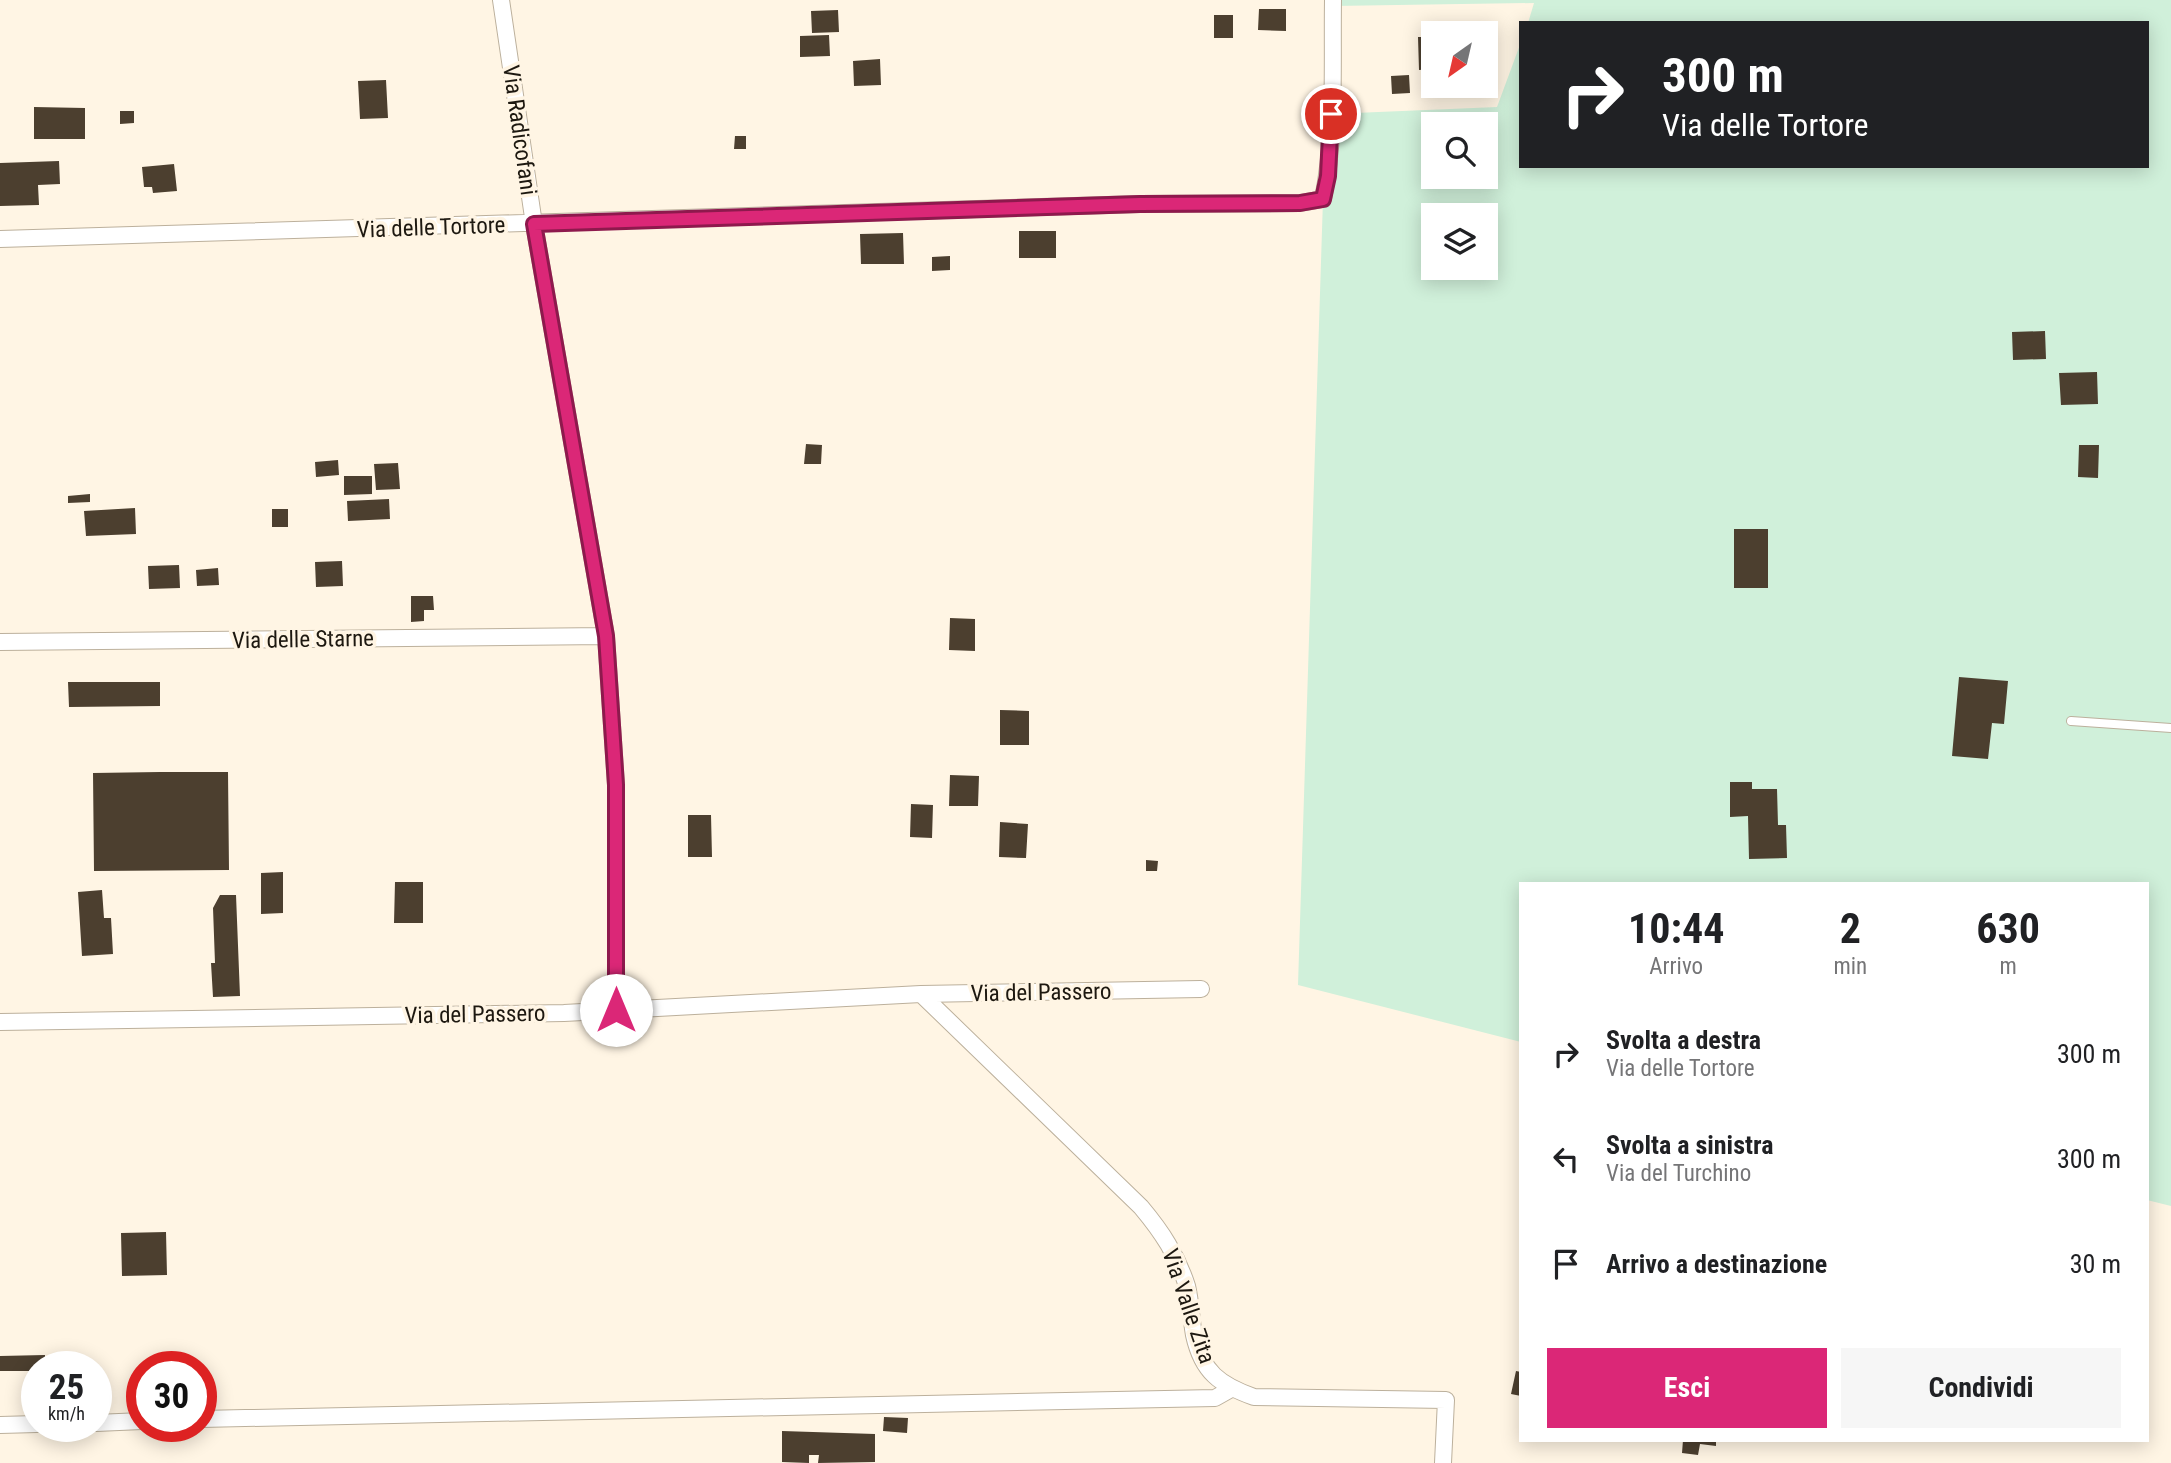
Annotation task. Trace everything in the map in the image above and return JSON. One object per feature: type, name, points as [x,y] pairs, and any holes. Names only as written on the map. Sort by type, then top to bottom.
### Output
[{"type":"street","name":"Via Radicofani","points":[[501,0],[534,224],[606,636],[616,785],[616,1010]]},
{"type":"street","name":"Via delle Tortore","points":[[0,239],[1140,204],[1300,203],[1323,199],[1328,176],[1333,0]]},
{"type":"street","name":"Via delle Starne","points":[[0,642],[606,636]]},
{"type":"street","name":"Via del Passero","points":[[0,1022],[616,1010],[921,994],[1201,989]]},
{"type":"street","name":"Via Valle Zita","points":[[921,994],[1141,1207],[1162,1231],[1178,1261],[1188,1290],[1194,1336],[1212,1375],[1231,1389],[1254,1396],[1446,1400],[1443,1463]]},
{"type":"street","points":[[217,1419],[1215,1398],[1225,1395],[1231,1389]]},
{"type":"street","points":[[0,1425],[21,1424]]},
{"type":"lane","points":[[2070,721],[2171,728]]},
{"type":"green space","points":[[1332,0],[2171,0],[2171,1206],[2149,1200],[2149,882],[1519,882],[1519,1041],[1298,985],[1323,199],[1331,114],[1497,107],[1519,47],[1519,168],[2149,168],[2149,21],[1529,21],[1534,3],[1333,6]]},
{"type":"building","points":[[1259,9],[1286,9],[1286,31],[1258,30]]},
{"type":"building","points":[[838,10],[839,32],[812,33],[811,11]]},
{"type":"building","points":[[1214,15],[1233,15],[1233,38],[1214,38]]},
{"type":"building","points":[[829,35],[830,56],[800,57],[800,36]]},
{"type":"building","points":[[1418,37],[1421,37],[1421,70]]},
{"type":"building","points":[[880,59],[881,85],[854,86],[853,61]]},
{"type":"building","points":[[1409,75],[1410,93],[1392,94],[1391,76]]},
{"type":"building","points":[[386,80],[388,118],[360,119],[358,81]]},
{"type":"building","points":[[34,107],[85,108],[85,139],[34,139]]},
{"type":"building","points":[[120,111],[134,111],[134,123],[120,124]]},
{"type":"building","points":[[735,136],[746,136],[746,149],[734,149]]},
{"type":"building","points":[[59,161],[60,184],[38,185],[39,205],[0,206],[0,163]]},
{"type":"building","points":[[174,164],[177,191],[153,193],[152,187],[144,187],[142,167]]},
{"type":"building","points":[[1019,231],[1056,231],[1056,258],[1019,258]]},
{"type":"building","points":[[903,233],[904,264],[861,264],[860,234]]},
{"type":"building","points":[[950,256],[950,270],[932,271],[932,257]]},
{"type":"building","points":[[2045,331],[2046,359],[2013,360],[2012,332]]},
{"type":"building","points":[[2097,372],[2098,404],[2061,405],[2059,373]]},
{"type":"building","points":[[806,444],[822,445],[821,464],[804,464]]},
{"type":"building","points":[[2079,445],[2099,445],[2098,478],[2078,477]]},
{"type":"building","points":[[338,460],[339,475],[316,477],[315,462]]},
{"type":"building","points":[[398,463],[400,489],[376,490],[374,464]]},
{"type":"building","points":[[344,476],[372,476],[372,494],[344,495]]},
{"type":"building","points":[[90,494],[90,502],[68,503],[68,496]]},
{"type":"building","points":[[389,499],[390,519],[348,521],[347,501]]},
{"type":"building","points":[[135,508],[136,534],[86,536],[84,511]]},
{"type":"building","points":[[272,509],[288,509],[288,527],[272,527]]},
{"type":"building","points":[[1734,529],[1768,529],[1768,588],[1734,588]]},
{"type":"building","points":[[342,561],[343,586],[316,587],[315,562]]},
{"type":"building","points":[[179,565],[180,588],[149,589],[148,566]]},
{"type":"building","points":[[218,568],[219,585],[197,586],[196,570]]},
{"type":"building","points":[[411,596],[433,596],[434,610],[424,610],[424,621],[411,622]]},
{"type":"building","points":[[950,618],[975,619],[975,651],[949,650]]},
{"type":"building","points":[[1959,677],[2008,681],[2004,724],[1992,723],[1988,759],[1952,756]]},
{"type":"building","points":[[68,682],[160,682],[160,706],[69,707]]},
{"type":"building","points":[[1000,710],[1029,711],[1029,745],[1000,745]]},
{"type":"building","points":[[228,772],[229,870],[94,871],[93,773]]},
{"type":"building","points":[[950,775],[979,776],[978,806],[949,806]]},
{"type":"building","points":[[1730,782],[1752,782],[1752,789],[1777,789],[1778,825],[1786,825],[1787,858],[1749,859],[1748,816],[1730,817]]},
{"type":"building","points":[[911,804],[933,805],[932,838],[910,837]]},
{"type":"building","points":[[688,815],[711,815],[712,857],[688,857]]},
{"type":"building","points":[[1000,822],[1028,824],[1026,858],[999,857]]},
{"type":"building","points":[[1146,860],[1158,861],[1157,871],[1146,871]]},
{"type":"building","points":[[283,872],[283,913],[261,914],[261,873]]},
{"type":"building","points":[[395,882],[423,882],[423,923],[394,923]]},
{"type":"building","points":[[102,890],[104,918],[111,918],[113,954],[82,956],[78,892]]},
{"type":"building","points":[[220,895],[236,895],[240,996],[213,997],[213,908]]},
{"type":"building","points":[[166,1232],[167,1275],[122,1276],[121,1233]]},
{"type":"building","points":[[0,1356],[21,1356],[21,1371],[0,1371]]},
{"type":"building","points":[[1516,1371],[1519,1372],[1519,1396],[1511,1394]]},
{"type":"building","points":[[884,1417],[908,1418],[907,1433],[883,1431]]},
{"type":"building","points":[[782,1431],[875,1434],[875,1462],[818,1463],[819,1455],[809,1455],[809,1463],[782,1462]]},
{"type":"building","points":[[1683,1442],[1716,1442],[1716,1446],[1700,1444],[1698,1455],[1682,1453]]},
{"type":"route","points":[[616,1010],[616,785],[606,636],[534,224],[1140,204],[1300,203],[1323,199],[1328,176],[1331,114]]}]
